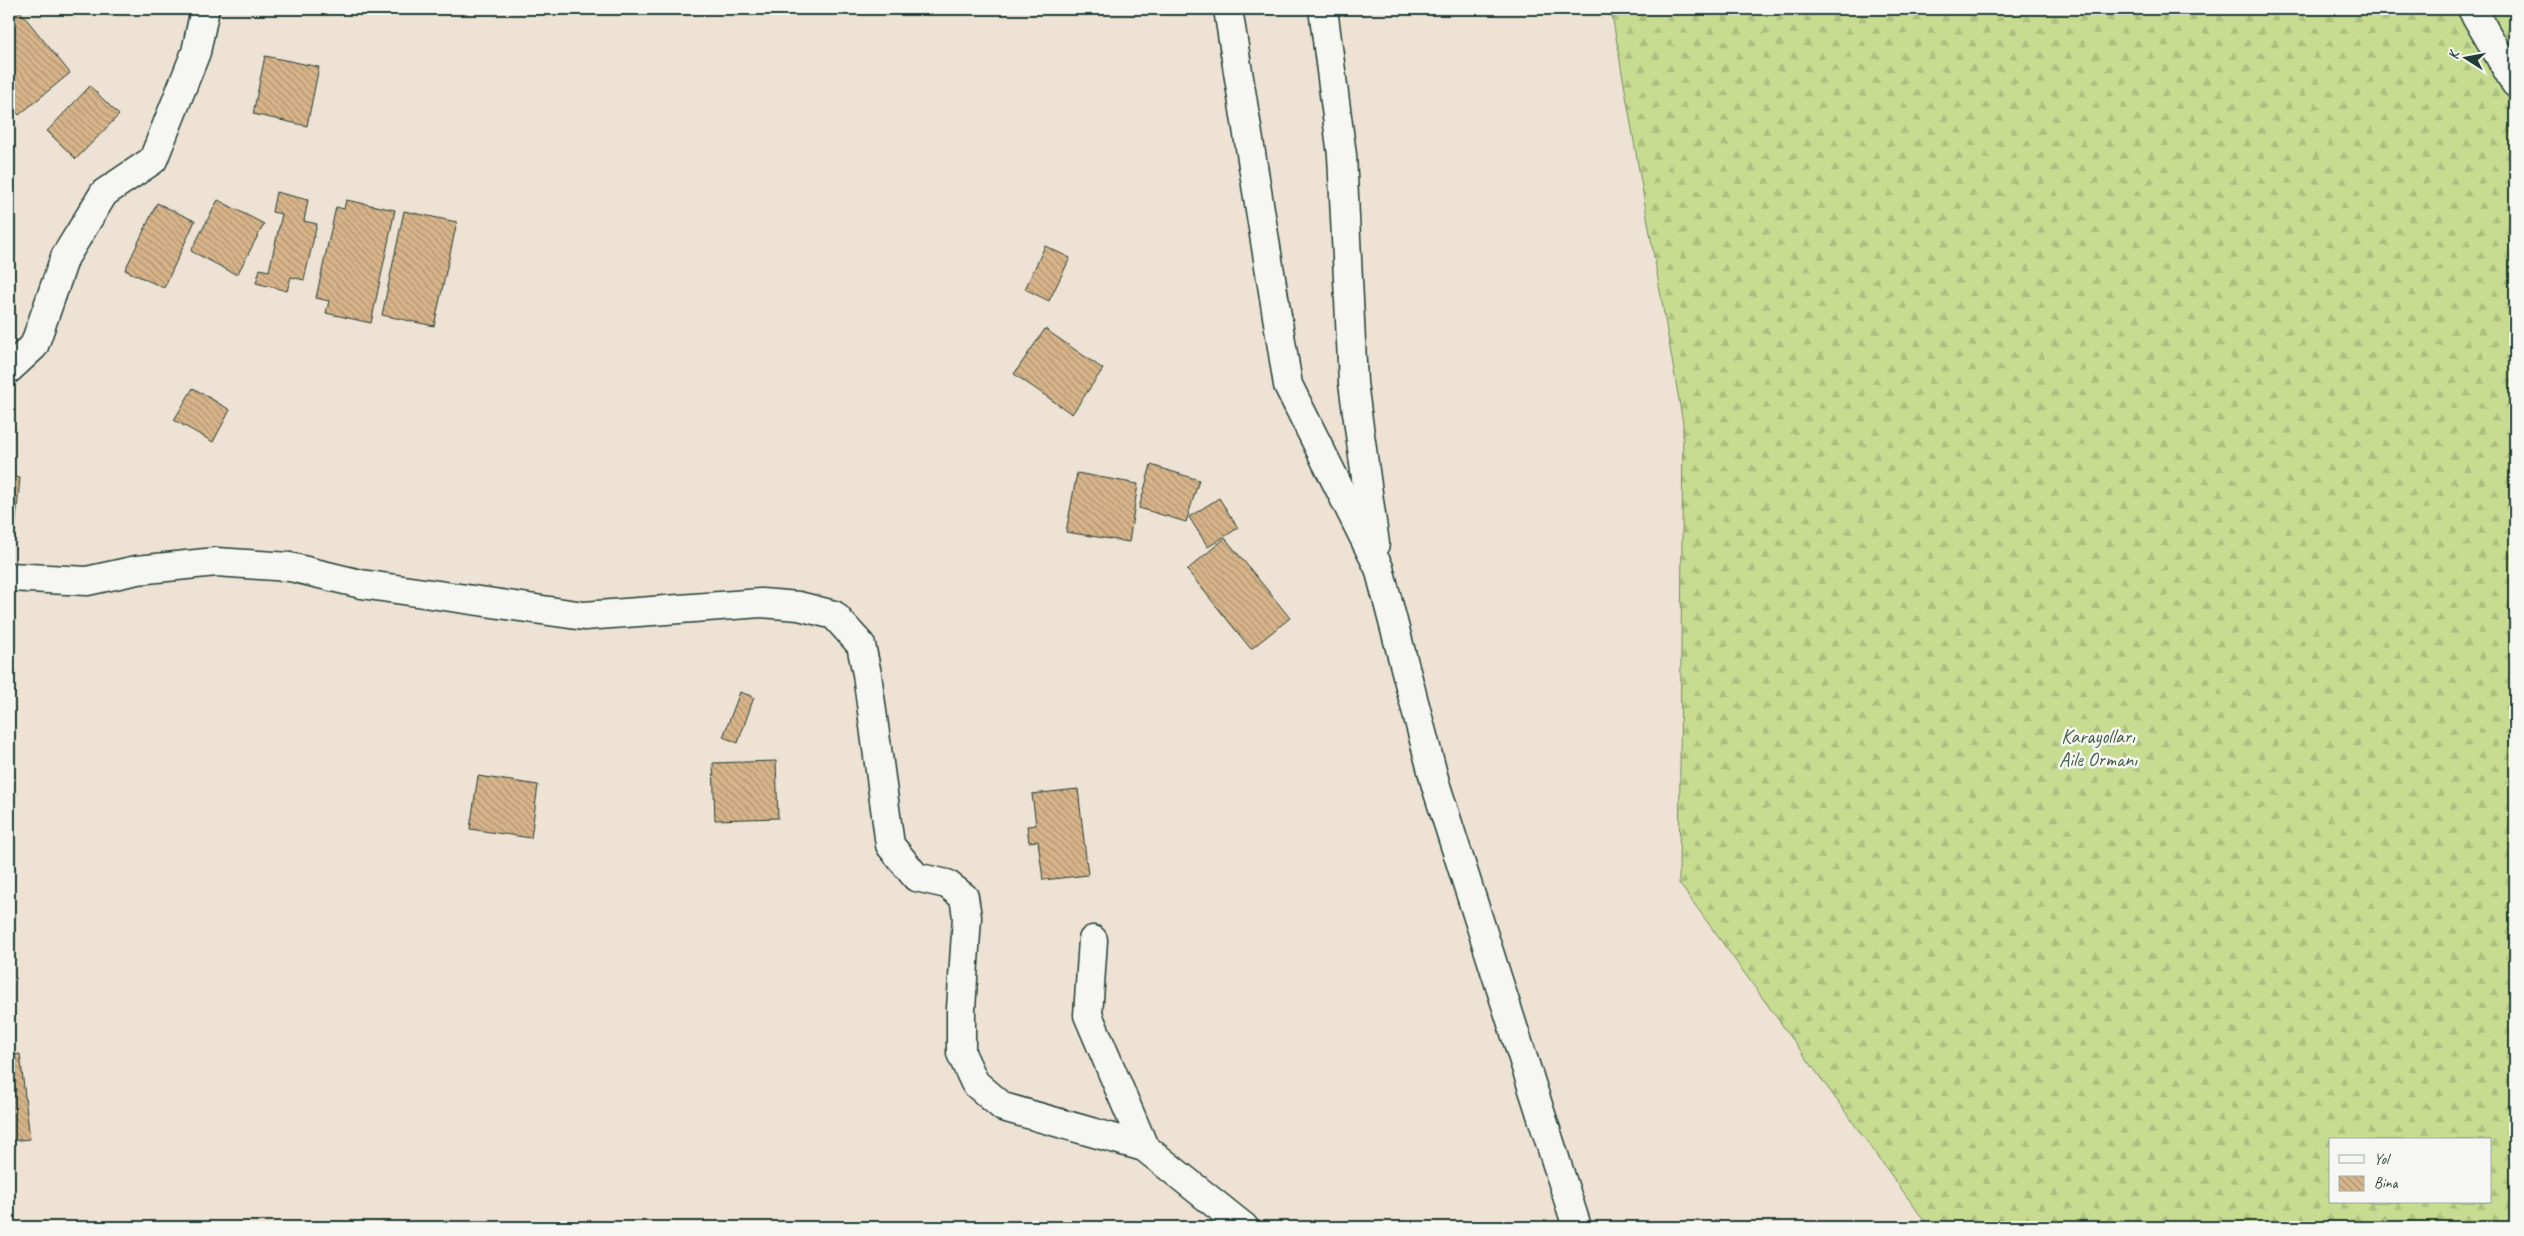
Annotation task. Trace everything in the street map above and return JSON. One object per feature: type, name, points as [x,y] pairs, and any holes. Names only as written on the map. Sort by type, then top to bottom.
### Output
[{"type":"street","points":[[9,369],[34,346],[66,257],[104,194],[153,160],[196,52],[205,9]]},
{"type":"street","points":[[1228,9],[1288,385],[1379,568]]},
{"type":"street","points":[[1322,9],[1342,155],[1353,382],[1379,568],[1436,786],[1577,1227]]},
{"type":"street","points":[[2472,9],[2515,83]]},
{"type":"street","points":[[9,577],[87,581],[138,570],[216,562],[290,567],[361,584],[584,616],[761,603],[799,606],[834,614],[861,645],[867,674],[890,845],[916,878],[947,884],[964,896],[966,917],[961,1009],[961,1054],[975,1083],[1004,1107],[1144,1147],[1245,1227]]},
{"type":"street","points":[[1094,940],[1088,1015],[1144,1147]]},
{"type":"street","points":[[1240,1227],[1245,1227]]},
{"type":"green space","name":"Karayolları Aile Ormanı","points":[[1611,9],[2515,9],[2515,1227],[1929,1227],[1679,883],[1683,423]]},
{"type":"building","points":[[9,9],[18,9],[70,73],[19,115],[9,102]]},
{"type":"building","points":[[265,56],[319,67],[307,126],[253,114]]},
{"type":"building","points":[[90,86],[119,115],[76,159],[47,131]]},
{"type":"building","points":[[276,192],[308,200],[304,221],[317,224],[304,280],[291,277],[287,291],[256,283],[260,269],[269,271],[282,214],[272,212]]},
{"type":"building","points":[[218,200],[264,224],[237,275],[191,251]]},
{"type":"building","points":[[346,200],[395,210],[371,323],[326,313],[329,301],[316,298],[336,207],[344,209]]},
{"type":"building","points":[[157,203],[195,221],[164,288],[125,270]]},
{"type":"building","points":[[404,211],[457,222],[434,326],[382,315]]},
{"type":"building","points":[[1045,246],[1070,258],[1049,301],[1025,289]]},
{"type":"building","points":[[1045,329],[1103,369],[1072,414],[1014,374]]},
{"type":"building","points":[[193,388],[230,410],[213,442],[174,420]]},
{"type":"building","points":[[1151,465],[1199,480],[1186,522],[1139,508]]},
{"type":"building","points":[[1077,473],[1138,484],[1129,542],[1066,532]]},
{"type":"building","points":[[9,477],[20,478],[14,541],[9,541]]},
{"type":"building","points":[[1219,498],[1238,528],[1208,547],[1189,517]]},
{"type":"building","points":[[1225,538],[1290,618],[1251,649],[1187,570]]},
{"type":"building","points":[[740,692],[754,697],[738,743],[723,737]]},
{"type":"building","points":[[776,761],[778,818],[715,820],[713,763]]},
{"type":"building","points":[[478,776],[538,785],[531,838],[470,829]]},
{"type":"building","points":[[1078,789],[1088,875],[1043,880],[1038,841],[1029,842],[1027,826],[1036,825],[1032,794]]},
{"type":"building","points":[[20,1054],[30,1139],[9,1141],[9,1056]]}]
